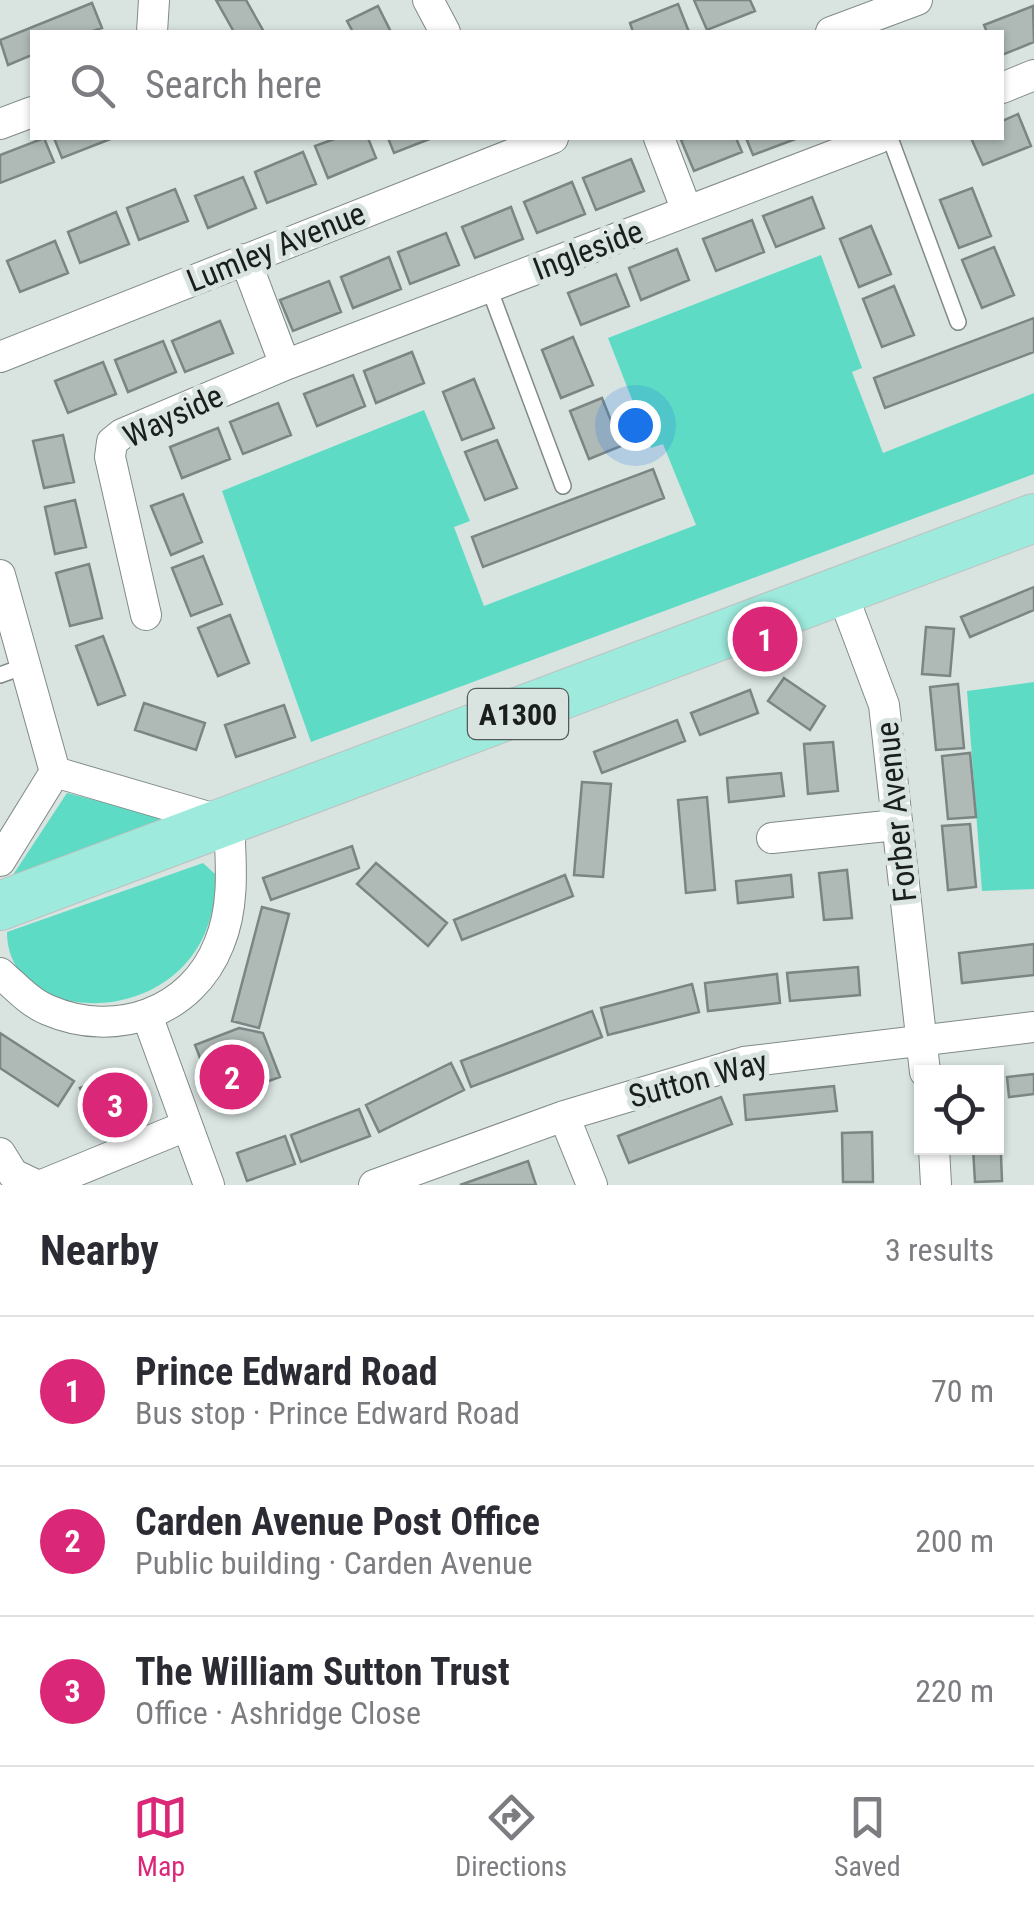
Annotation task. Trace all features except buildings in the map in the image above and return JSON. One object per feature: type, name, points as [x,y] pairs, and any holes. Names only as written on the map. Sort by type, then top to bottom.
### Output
[{"type":"main road","name":"A1300","points":[[0,906],[1034,518]]},
{"type":"street","points":[[152,30],[154,0]]},
{"type":"street","points":[[428,0],[444,30]]},
{"type":"street","points":[[836,30],[917,0]]},
{"type":"street","points":[[1004,87],[1034,75]]},
{"type":"street","points":[[0,124],[30,113]]},
{"type":"street","name":"Lumley Avenue","points":[[0,357],[245,259],[500,147],[540,140]]},
{"type":"street","points":[[659,140],[687,211]]},
{"type":"street","name":"Ingleside","points":[[489,288],[873,140]]},
{"type":"street","points":[[245,259],[285,365]]},
{"type":"street","name":"Wayside","points":[[146,615],[110,457],[112,442],[122,434],[285,365],[489,288]]},
{"type":"street","points":[[0,576],[12,670],[55,772]]},
{"type":"street","name":"Forber Avenue","points":[[842,593],[884,705],[925,1065]]},
{"type":"street","points":[[0,973],[45,1009],[72,1018],[102,1022],[148,1018],[195,985],[219,946],[228,912],[229,823],[55,772]]},
{"type":"street","points":[[0,861],[55,772]]},
{"type":"street","points":[[772,838],[896,825]]},
{"type":"street","points":[[148,1018],[209,1185]]},
{"type":"street","name":"Sutton Way","points":[[374,1185],[564,1116],[744,1062],[1034,1027]]},
{"type":"street","points":[[564,1116],[592,1185]]},
{"type":"street","points":[[0,1153],[13,1174],[39,1185],[186,1126]]},
{"type":"street","points":[[934,1155],[936,1185]]},
{"type":"lane","points":[[891,140],[958,322]]},
{"type":"lane","points":[[489,288],[562,486]]},
{"type":"green space","points":[[821,255],[862,368],[852,372],[883,453],[1034,393],[1034,474],[311,742],[222,491],[424,410],[470,521],[454,527],[484,606],[696,525],[663,444],[651,448],[608,338]]},
{"type":"green space","points":[[1034,682],[1034,889],[982,891],[967,691]]},
{"type":"green space","points":[[67,793],[168,819],[9,881]]},
{"type":"green space","points":[[203,863],[215,874],[208,926],[185,964],[152,989],[113,1002],[74,1002],[40,990],[16,966],[7,932]]},
{"type":"place","name":"Prince Edward Road","points":[[765,639]]},
{"type":"place","name":"Carden Avenue Post Office","points":[[232,1077]]},
{"type":"place","name":"The William Sutton Trust","points":[[115,1105]]}]
